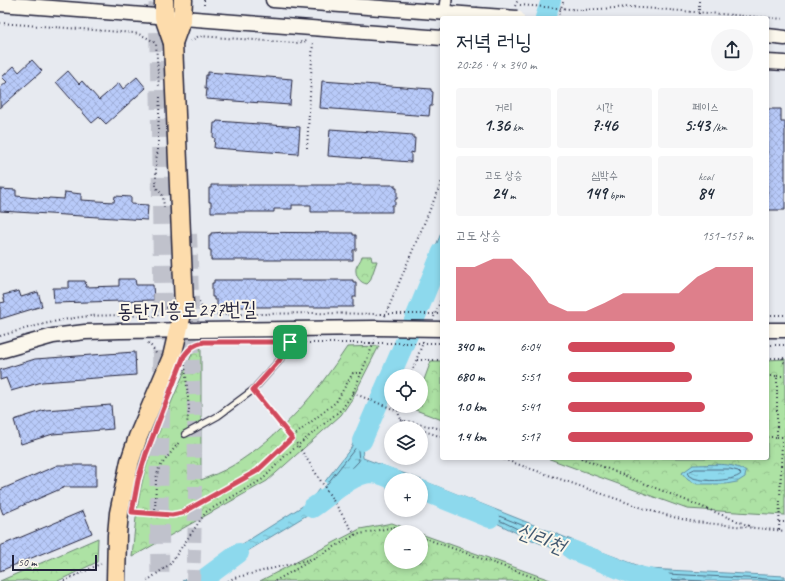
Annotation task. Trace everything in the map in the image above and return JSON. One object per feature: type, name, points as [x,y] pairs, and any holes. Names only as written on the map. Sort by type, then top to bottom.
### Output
[{"type":"main road","points":[[116,578],[119,513],[130,461],[138,437],[172,357],[184,305],[180,43],[183,0]]},
{"type":"main road","points":[[164,8],[180,43]]},
{"type":"street","points":[[273,0],[445,6],[476,15],[514,11]]},
{"type":"street","points":[[0,4],[164,8],[182,18],[440,38]]},
{"type":"street","points":[[769,36],[785,38]]},
{"type":"street","points":[[769,62],[785,64]]},
{"type":"street","name":"동탄기흥로277번길","points":[[0,351],[53,336],[92,332],[179,330],[290,336],[378,329],[440,329]]},
{"type":"street","points":[[769,330],[785,330]]},
{"type":"lane","points":[[185,434],[218,416],[253,390],[279,361],[290,336]]},
{"type":"path","points":[[558,16],[564,0]]},
{"type":"path","points":[[698,14],[699,0]]},
{"type":"path","points":[[514,11],[582,10],[630,7],[733,16]]},
{"type":"path","points":[[769,18],[785,19]]},
{"type":"path","points":[[0,23],[134,33],[143,35],[150,38],[156,44],[159,89]]},
{"type":"path","points":[[180,43],[199,36],[296,43],[313,40],[307,148]]},
{"type":"path","points":[[160,96],[156,187],[163,196],[164,214]]},
{"type":"path","points":[[147,581],[170,564],[206,512],[263,479],[285,456],[342,409],[353,393],[362,373],[378,329],[440,186]]},
{"type":"path","points":[[199,297],[202,309],[210,315],[440,314]]},
{"type":"path","points":[[155,316],[165,312],[168,306]]},
{"type":"path","points":[[769,315],[785,315]]},
{"type":"path","points":[[290,336],[370,343],[440,343]]},
{"type":"path","points":[[188,351],[197,343],[204,342]]},
{"type":"path","points":[[769,345],[785,345]]},
{"type":"path","points":[[769,358],[784,358],[785,364]]},
{"type":"path","points":[[417,360],[440,360]]},
{"type":"path","points":[[155,514],[156,479],[159,468],[185,434],[189,409],[185,364]]},
{"type":"path","points":[[133,506],[132,512],[172,515],[182,513],[257,471],[292,438],[336,402],[353,373],[362,373]]},
{"type":"path","points":[[769,376],[785,376]]},
{"type":"path","points":[[778,376],[778,437]]},
{"type":"path","points":[[253,390],[298,445],[355,535]]},
{"type":"path","points":[[353,393],[384,405]]},
{"type":"path","points":[[399,413],[401,420],[440,429]]},
{"type":"path","points":[[428,432],[440,436]]},
{"type":"path","points":[[769,437],[785,437]]},
{"type":"path","points":[[778,530],[782,440]]},
{"type":"path","points":[[506,460],[651,511],[696,522],[785,531]]},
{"type":"path","points":[[586,460],[755,528]]},
{"type":"path","points":[[779,522],[785,522]]},
{"type":"path","points":[[275,581],[355,535],[384,529]]},
{"type":"path","points":[[428,540],[544,581]]},
{"type":"path","points":[[228,581],[234,578],[318,557]]},
{"type":"path","points":[[64,581],[102,563]]},
{"type":"green space","points":[[362,256],[371,256],[372,261],[377,261],[370,281],[367,284],[360,281],[356,274],[357,265]]},
{"type":"green space","points":[[379,346],[352,399],[341,415],[267,481],[132,557],[138,501],[146,467],[192,354],[201,348],[201,480],[232,466],[267,441],[310,398],[347,347]]},
{"type":"green space","points":[[785,359],[785,515],[687,509],[552,460],[769,460],[769,360]]},
{"type":"green space","points":[[431,361],[440,361],[440,419],[424,413],[428,413],[428,369]]},
{"type":"green space","points":[[392,523],[397,525],[384,525],[384,569],[428,569],[428,536],[553,581],[260,581],[360,529]]},
{"type":"green space","points":[[98,538],[97,562],[58,581],[0,581]]},
{"type":"water","points":[[440,236],[440,248],[409,324],[404,323]]},
{"type":"water","points":[[400,335],[403,336],[390,369],[385,369]]},
{"type":"water","points":[[384,372],[384,386],[362,443],[363,458],[403,473],[385,473],[359,466],[320,507],[195,581],[182,581],[309,502],[351,448]]},
{"type":"water","points":[[693,465],[728,465],[734,466],[746,472],[745,477],[737,482],[726,484],[697,484],[688,480],[682,473]]},
{"type":"water","points":[[428,483],[647,569],[785,576],[785,581],[638,581],[631,573],[594,559],[583,560],[527,538],[468,509],[442,499],[428,490]]},
{"type":"pier","points":[[324,480],[334,495],[328,502],[318,487]]},
{"type":"building","points":[[32,60],[42,71],[0,108],[0,88],[7,82],[2,77],[14,66],[19,72]]},
{"type":"building","points":[[68,71],[79,84],[82,81],[99,100],[119,83],[123,89],[137,77],[146,88],[106,124],[99,117],[92,123],[56,82]]},
{"type":"building","points":[[208,72],[292,79],[290,105],[206,99],[206,75],[208,75]]},
{"type":"building","points":[[322,81],[431,89],[433,92],[432,106],[430,106],[429,116],[320,108]]},
{"type":"building","points":[[769,109],[781,109],[781,122],[785,122],[785,210],[769,210]]},
{"type":"building","points":[[217,121],[300,127],[298,154],[214,148],[214,123]]},
{"type":"building","points":[[330,129],[413,135],[413,138],[415,138],[414,153],[411,152],[411,162],[328,156]]},
{"type":"building","points":[[211,185],[395,185],[395,188],[397,188],[397,199],[395,199],[395,205],[392,205],[392,212],[311,212],[311,205],[292,205],[292,209],[274,209],[274,212],[211,212],[209,188],[211,188]]},
{"type":"building","points":[[0,189],[16,190],[16,196],[48,199],[64,199],[65,192],[81,194],[81,200],[114,202],[115,196],[131,197],[131,204],[148,205],[147,220],[0,211]]},
{"type":"building","points":[[211,233],[353,233],[353,235],[356,235],[356,250],[353,250],[353,260],[211,260],[209,235],[211,235]]},
{"type":"building","points":[[119,279],[135,279],[136,285],[153,285],[154,300],[54,303],[53,288],[69,288],[69,281],[85,281],[86,287],[119,286]]},
{"type":"building","points":[[214,280],[353,280],[353,282],[356,282],[356,297],[353,297],[353,307],[217,307],[217,300],[214,300],[214,297],[212,297],[212,283],[214,283]]},
{"type":"building","points":[[19,291],[21,297],[38,292],[42,306],[0,319],[0,303],[5,302],[3,295]]},
{"type":"building","points":[[135,352],[136,375],[42,382],[11,391],[6,378],[0,380],[0,370],[35,359]]},
{"type":"building","points":[[111,405],[113,429],[53,434],[21,444],[14,420],[45,410]]},
{"type":"building","points":[[58,465],[96,465],[96,487],[65,487],[3,514],[0,506],[0,490]]},
{"type":"building","points":[[83,511],[92,533],[0,571],[0,546]]},
{"type":"waterway","points":[[546,16],[551,0]]},
{"type":"waterway","points":[[362,441],[440,257]]},
{"type":"waterway","name":"신리천","points":[[312,508],[356,477],[371,473],[384,475]]},
{"type":"waterway","name":"신리천","points":[[428,493],[490,518]]},
{"type":"waterway","name":"신리천","points":[[572,550],[634,575],[662,581]]},
{"type":"waterway","name":"신리천","points":[[201,581],[239,553]]},
{"type":"tunnel","points":[[158,3],[163,306],[159,480],[160,581]]},
{"type":"tunnel","points":[[190,234],[195,450],[193,581]]},
{"type":"route","points":[[204,342],[290,342],[279,361],[253,390],[292,438],[257,471],[182,513],[172,515],[132,512],[138,480],[146,454],[184,356],[191,347],[197,343],[204,342]]}]
